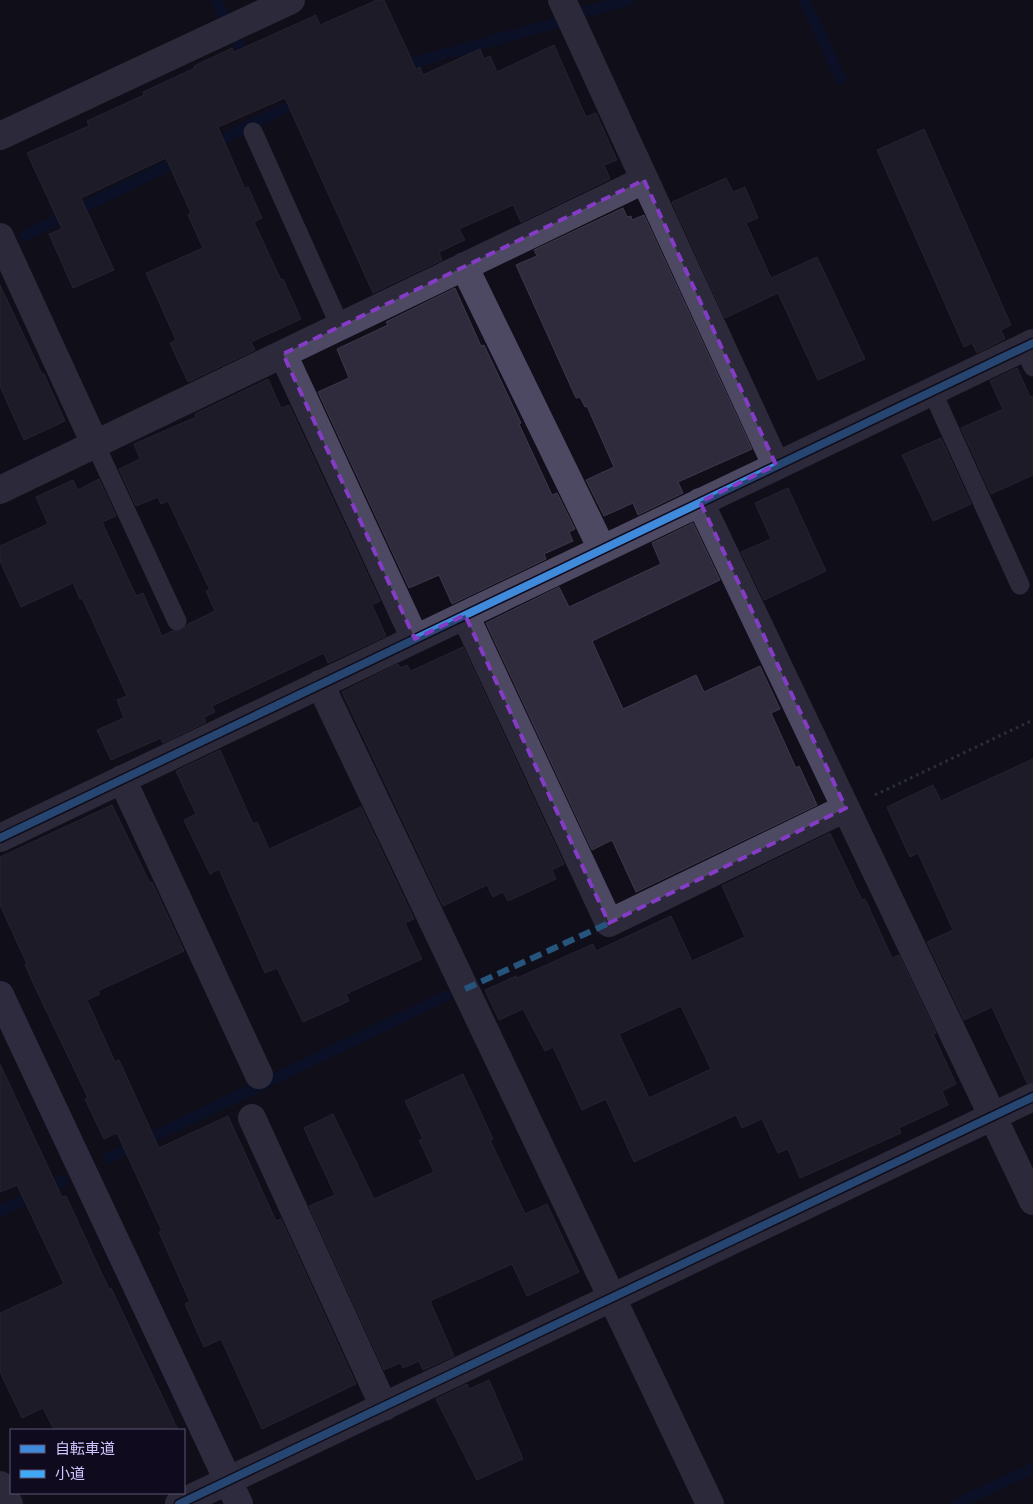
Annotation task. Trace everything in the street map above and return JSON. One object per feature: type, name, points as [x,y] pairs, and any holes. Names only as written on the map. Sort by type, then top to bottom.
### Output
[{"type":"street","points":[[0,136],[291,0]]},
{"type":"street","points":[[562,0],[776,466]]},
{"type":"street","points":[[0,490],[644,180]]},
{"type":"street","points":[[0,237],[95,444]]},
{"type":"street","points":[[464,266],[602,549]]},
{"type":"street","points":[[0,838],[932,391],[1030,353]]},
{"type":"street","points":[[283,354],[415,639]]},
{"type":"street","points":[[700,502],[1033,1201]]},
{"type":"street","points":[[465,615],[609,923],[846,808]]},
{"type":"street","points":[[320,684],[710,1504]]},
{"type":"street","points":[[122,779],[259,1075]]},
{"type":"street","points":[[0,995],[234,1492]]},
{"type":"street","points":[[179,1504],[234,1492],[384,1407],[1033,1097]]},
{"type":"street","points":[[252,1118],[384,1407]]},
{"type":"street","points":[[0,1485],[9,1504]]},
{"type":"lane","points":[[253,132],[340,326]]},
{"type":"lane","points":[[932,391],[1020,586]]},
{"type":"lane","points":[[95,444],[177,621]]},
{"type":"path","points":[[846,808],[1033,720]]},
{"type":"highlighted area","points":[[644,180],[776,465],[700,502],[846,808],[609,923],[465,615],[415,639],[283,354]]},
{"type":"building","points":[[377,0],[384,0],[416,69],[420,67],[423,75],[480,49],[484,59],[490,56],[497,72],[554,45],[586,117],[596,113],[617,160],[604,165],[610,179],[521,222],[513,205],[459,229],[465,240],[439,252],[442,260],[373,293],[285,98],[218,127],[245,189],[248,187],[262,218],[254,222],[301,319],[251,342],[255,350],[188,382],[170,343],[176,340],[146,273],[203,248],[188,215],[191,213],[166,158],[81,198],[114,270],[73,288],[49,234],[62,229],[27,153],[89,126],[87,121],[144,95],[143,92],[195,68],[194,66],[232,48],[234,52],[316,15],[320,25]]},
{"type":"building","points":[[924,129],[1011,325],[1001,330],[1005,339],[977,353],[972,343],[964,347],[877,150]]},
{"type":"building","points":[[726,178],[733,192],[745,187],[758,218],[746,223],[771,278],[817,257],[865,359],[818,380],[778,293],[725,318],[672,202]]},
{"type":"building","points":[[623,208],[627,217],[631,216],[632,220],[644,215],[752,449],[678,482],[683,493],[638,515],[633,503],[604,516],[586,480],[614,467],[587,406],[585,407],[580,397],[576,398],[516,265],[537,256],[534,250]]},
{"type":"building","points":[[0,285],[65,421],[24,440],[0,386]]},
{"type":"building","points":[[455,288],[481,346],[484,345],[521,423],[519,424],[552,495],[557,493],[575,529],[569,532],[573,541],[544,554],[546,559],[452,604],[439,575],[409,588],[318,392],[349,378],[337,349],[388,325],[386,322]]},
{"type":"building","points":[[1017,368],[1030,397],[1033,396],[1033,475],[991,494],[961,428],[1003,409],[990,381]]},
{"type":"building","points":[[268,379],[281,408],[289,405],[380,601],[372,605],[386,636],[328,663],[324,653],[212,706],[215,712],[204,717],[206,722],[163,743],[161,738],[111,760],[97,730],[124,718],[117,700],[127,696],[82,598],[80,599],[73,583],[21,607],[0,561],[0,546],[48,524],[36,497],[73,480],[78,490],[99,479],[116,516],[102,522],[136,596],[143,593],[162,636],[172,631],[181,631],[188,624],[215,611],[206,591],[210,590],[168,501],[161,504],[158,497],[136,506],[119,469],[140,459],[134,444],[196,417],[195,414]]},
{"type":"building","points":[[941,438],[971,504],[933,521],[902,455]]},
{"type":"building","points":[[788,488],[826,571],[764,600],[741,552],[771,539],[755,503]]},
{"type":"building","points":[[693,523],[720,580],[592,641],[623,709],[696,675],[704,692],[760,666],[780,709],[771,713],[796,768],[799,766],[817,805],[636,892],[612,840],[592,850],[486,623],[559,587],[569,607],[661,564],[652,543]]},
{"type":"building","points":[[463,647],[564,864],[552,870],[556,879],[508,901],[503,892],[493,897],[487,885],[443,906],[342,692],[398,664],[400,668],[407,665],[411,671]]},
{"type":"building","points":[[220,750],[253,824],[257,822],[269,849],[361,807],[414,919],[405,923],[422,959],[346,994],[349,1001],[303,1022],[277,968],[265,973],[219,869],[210,874],[184,820],[196,814],[176,771]]},
{"type":"building","points":[[1033,759],[1033,1082],[1027,1083],[992,1007],[964,1020],[927,942],[953,930],[918,853],[910,857],[887,807],[933,785],[941,801]]},
{"type":"building","points":[[112,805],[150,883],[152,882],[184,951],[98,991],[100,994],[87,1000],[115,1062],[119,1060],[159,1148],[228,1116],[276,1221],[281,1219],[356,1384],[262,1429],[221,1339],[204,1347],[185,1304],[190,1302],[159,1232],[162,1231],[117,1133],[104,1139],[85,1099],[88,1098],[25,965],[27,964],[0,905],[0,857]]},
{"type":"building","points":[[830,833],[862,900],[865,899],[892,958],[899,955],[936,1033],[933,1034],[956,1084],[942,1091],[948,1105],[899,1128],[901,1133],[800,1178],[788,1149],[778,1153],[762,1119],[742,1128],[736,1115],[634,1162],[606,1099],[582,1110],[553,1047],[545,1051],[523,1009],[499,1020],[485,990],[593,944],[596,951],[671,916],[692,961],[745,937],[722,886]],"holes":[[[681,1006],[711,1069],[649,1098],[619,1034]]]},
{"type":"building","points":[[0,1064],[62,1197],[66,1196],[178,1429],[54,1429],[43,1408],[22,1418],[0,1372],[0,1313],[64,1284],[17,1185],[0,1192]]},
{"type":"building","points":[[463,1074],[493,1139],[490,1140],[525,1214],[547,1204],[579,1272],[527,1296],[512,1264],[430,1301],[454,1356],[423,1370],[419,1361],[403,1368],[400,1363],[384,1370],[309,1206],[335,1195],[304,1128],[333,1114],[374,1199],[434,1172],[419,1140],[423,1139],[405,1101]]},
{"type":"building","points":[[489,1380],[523,1459],[477,1480],[436,1399],[467,1384],[469,1389]]},
{"type":"waterway","points":[[216,0],[223,15]]},
{"type":"waterway","points":[[584,12],[628,0]]},
{"type":"waterway","points":[[804,0],[841,79]]},
{"type":"waterway","points":[[398,67],[556,23]]},
{"type":"waterway","points":[[238,43],[247,61]]},
{"type":"waterway","points":[[210,145],[301,100]]},
{"type":"waterway","points":[[26,235],[182,159]]},
{"type":"waterway","points":[[109,1158],[446,996]]},
{"type":"waterway","points":[[0,1211],[63,1181]]},
{"type":"waterway","points":[[957,1504],[1033,1468]]},
{"type":"marked path","points":[[465,989],[609,923]]},
{"type":"cycle path","points":[[0,838],[1033,343]]},
{"type":"cycle path","points":[[179,1504],[1033,1097]]}]
